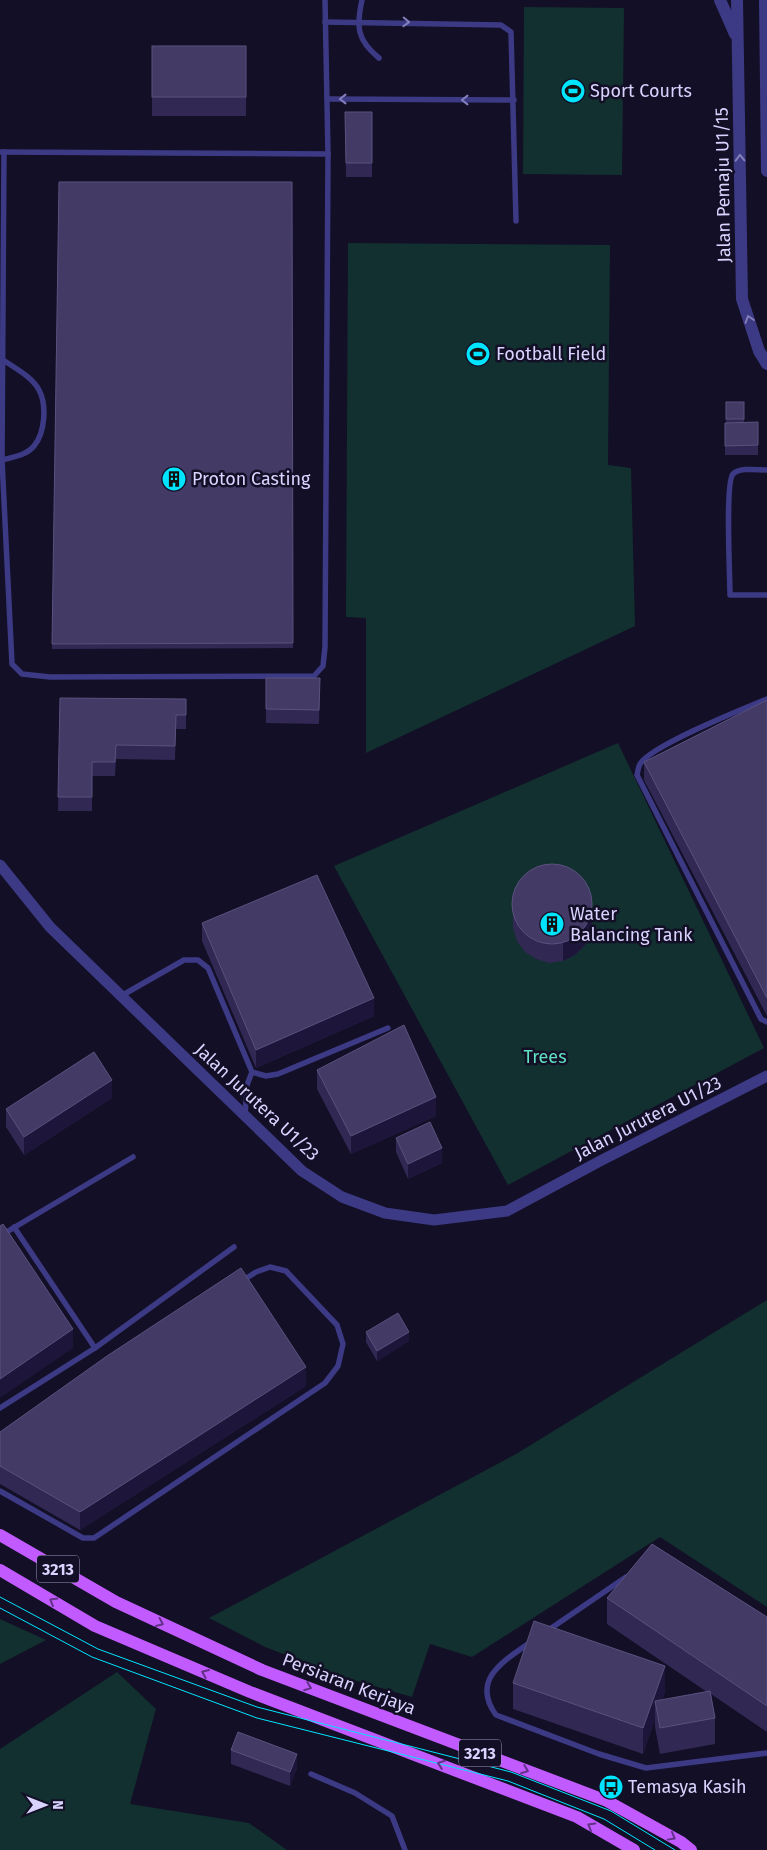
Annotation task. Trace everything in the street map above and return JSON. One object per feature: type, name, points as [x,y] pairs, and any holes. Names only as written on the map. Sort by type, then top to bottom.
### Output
[{"type":"main road","name":"Persiaran Kerjaya","points":[[0,1535],[116,1602],[262,1670],[607,1801],[681,1842],[691,1850]]},
{"type":"main road","name":"3213","points":[[0,1570],[95,1626],[250,1692],[568,1814],[634,1850]]},
{"type":"street","points":[[720,0],[738,41]]},
{"type":"street","name":"Jalan Pemaju U1/15","points":[[737,0],[742,299],[759,351],[767,364]]},
{"type":"street","points":[[765,0],[767,171]]},
{"type":"street","name":"Jalan Jurutera U1/23","points":[[0,865],[50,928],[302,1171],[342,1197],[385,1213],[434,1220],[507,1211],[767,1076]]},
{"type":"lane","points":[[325,0],[328,154],[326,647],[323,666],[314,676],[50,677],[22,674],[12,664],[9,650],[2,460],[2,152],[328,154]]},
{"type":"lane","points":[[362,0],[357,21],[366,47],[379,58]]},
{"type":"lane","points":[[325,22],[357,21],[501,25],[511,32],[516,222]]},
{"type":"lane","points":[[327,100],[514,100]]},
{"type":"lane","points":[[2,460],[25,454],[34,446],[43,427],[43,402],[39,390],[30,380],[3,360]]},
{"type":"lane","points":[[767,470],[735,472],[730,482],[728,504],[730,595],[767,595]]},
{"type":"lane","points":[[767,699],[705,724],[650,755],[639,764],[637,776],[761,1019],[767,1022]]},
{"type":"lane","points":[[121,996],[184,960],[198,960],[208,968],[252,1072],[247,1085],[245,1116]]},
{"type":"lane","points":[[252,1072],[266,1076],[278,1074],[388,1028]]},
{"type":"lane","points":[[0,1236],[133,1157]]},
{"type":"lane","points":[[14,1227],[95,1348]]},
{"type":"lane","points":[[0,1408],[95,1348],[234,1247]]},
{"type":"lane","points":[[0,1491],[83,1538],[94,1538],[326,1383],[338,1366],[344,1344],[337,1325],[286,1271],[270,1267],[256,1272],[239,1282]]},
{"type":"lane","points":[[545,1633],[634,1572]]},
{"type":"lane","points":[[537,1638],[496,1666],[486,1689],[488,1704],[496,1714],[599,1754],[646,1768],[767,1753]]},
{"type":"lane","points":[[311,1774],[355,1792],[392,1816],[405,1850]]},
{"type":"green space","name":"Sport Courts","points":[[524,7],[624,8],[622,175],[523,174]]},
{"type":"green space","points":[[348,243],[610,245],[608,465],[631,468],[635,626],[366,753],[366,618],[346,617]]},
{"type":"green space","name":"Trees","points":[[618,743],[764,1048],[508,1185],[334,866]],"holes":[[[585,945],[563,960],[536,959]]]},
{"type":"green space","points":[[767,1300],[767,1607],[660,1537],[472,1657],[430,1644],[412,1697],[343,1677],[265,1647],[209,1618],[516,1454]]},
{"type":"green space","points":[[0,1619],[46,1640],[0,1664]]},
{"type":"green space","points":[[117,1672],[156,1709],[130,1804],[249,1823],[287,1850],[0,1850],[0,1749]]},
{"type":"building","points":[[152,46],[246,46],[246,97],[152,97]]},
{"type":"building","points":[[345,112],[372,112],[372,163],[346,163]]},
{"type":"building","name":"Proton Casting","points":[[59,182],[292,182],[293,643],[52,644]]},
{"type":"building","points":[[726,402],[744,402],[744,419],[726,419]]},
{"type":"building","points":[[758,422],[758,445],[725,446],[725,423]]},
{"type":"building","points":[[266,678],[320,678],[319,710],[266,709]]},
{"type":"building","points":[[60,698],[186,699],[186,715],[176,715],[175,746],[116,745],[115,762],[92,762],[92,797],[58,797]]},
{"type":"building","points":[[767,700],[767,998],[644,762]]},
{"type":"building","name":"Water Balancing Tank","points":[[552,864],[567,867],[580,876],[589,889],[592,904],[589,919],[580,932],[567,941],[552,944],[537,941],[524,932],[515,919],[512,904],[515,889],[524,876],[537,867]]},
{"type":"building","points":[[317,875],[374,998],[256,1050],[202,923]]},
{"type":"building","points":[[404,1025],[436,1097],[351,1136],[317,1070]]},
{"type":"building","points":[[94,1052],[112,1080],[24,1137],[6,1109]]},
{"type":"building","points":[[430,1122],[442,1148],[408,1164],[396,1138]]},
{"type":"building","points":[[3,1224],[73,1329],[0,1379],[0,1226]]},
{"type":"building","points":[[241,1268],[306,1367],[80,1512],[0,1466],[0,1432],[107,1356]]},
{"type":"building","points":[[398,1313],[409,1332],[377,1351],[366,1332]]},
{"type":"building","points":[[652,1544],[767,1617],[767,1706],[607,1598]]},
{"type":"building","points":[[534,1621],[665,1666],[643,1728],[513,1683]]},
{"type":"building","points":[[710,1691],[715,1718],[660,1728],[655,1701]]},
{"type":"building","points":[[238,1732],[297,1754],[290,1772],[231,1750]]},
{"type":"tram line","points":[[0,1597],[98,1649],[257,1707],[511,1772],[611,1811],[675,1850]]},
{"type":"tram line","points":[[0,1608],[92,1657],[257,1718],[508,1781],[604,1819],[655,1850]]},
{"type":"place","name":"Sport Courts","points":[[573,91]]},
{"type":"place","name":"Football Field","points":[[478,354]]},
{"type":"place","name":"Proton Casting","points":[[174,479]]},
{"type":"place","name":"Water Balancing Tank","points":[[552,924]]},
{"type":"place","name":"Temasya Kasih","points":[[611,1787]]}]
